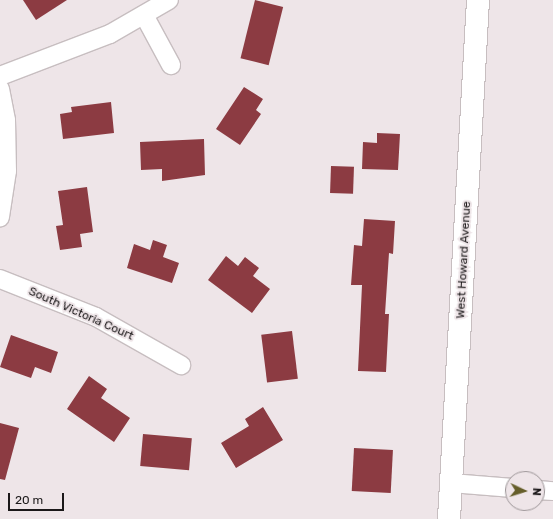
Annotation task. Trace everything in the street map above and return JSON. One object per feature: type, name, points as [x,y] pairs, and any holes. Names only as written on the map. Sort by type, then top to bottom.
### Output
[{"type":"street","points":[[0,76],[65,53],[144,15],[169,0]]},
{"type":"street","name":"West Howard Avenue","points":[[449,519],[478,0]]},
{"type":"street","points":[[144,15],[171,65]]},
{"type":"street","points":[[0,89],[6,120],[7,171],[0,217]]},
{"type":"street","name":"South Victoria Court","points":[[0,279],[96,317],[181,365]]},
{"type":"street","points":[[451,483],[505,487]]},
{"type":"building","points":[[23,0],[67,0],[36,20]]},
{"type":"building","points":[[255,0],[283,7],[269,65],[240,58]]},
{"type":"building","points":[[244,87],[263,99],[256,110],[261,114],[240,145],[216,129]]},
{"type":"building","points":[[111,102],[114,133],[63,139],[60,114],[72,112],[71,107]]},
{"type":"building","points":[[377,133],[400,134],[398,170],[362,169],[363,142],[377,143]]},
{"type":"building","points":[[204,139],[205,175],[162,181],[162,169],[141,170],[140,142]]},
{"type":"building","points":[[331,166],[354,167],[353,194],[330,193]]},
{"type":"building","points":[[87,187],[93,232],[80,234],[82,247],[60,250],[56,226],[63,225],[58,191]]},
{"type":"building","points":[[364,219],[395,221],[393,254],[389,253],[385,314],[389,314],[386,372],[358,371],[362,285],[351,285],[354,245],[362,246]]},
{"type":"building","points":[[153,240],[167,245],[163,257],[179,263],[172,283],[127,268],[134,244],[150,250]]},
{"type":"building","points":[[226,256],[238,266],[245,257],[259,268],[253,276],[270,289],[252,313],[208,280]]},
{"type":"building","points":[[292,331],[298,379],[267,382],[261,335]]},
{"type":"building","points":[[11,335],[58,352],[51,373],[35,367],[31,378],[0,367]]},
{"type":"building","points":[[89,376],[107,389],[101,398],[130,418],[114,442],[67,409]]},
{"type":"building","points":[[263,407],[283,440],[236,468],[221,443],[249,426],[245,419]]},
{"type":"building","points":[[0,423],[19,428],[5,480],[0,479]]},
{"type":"building","points":[[143,434],[192,438],[189,470],[140,466]]},
{"type":"building","points":[[354,448],[393,450],[391,493],[352,491]]}]
